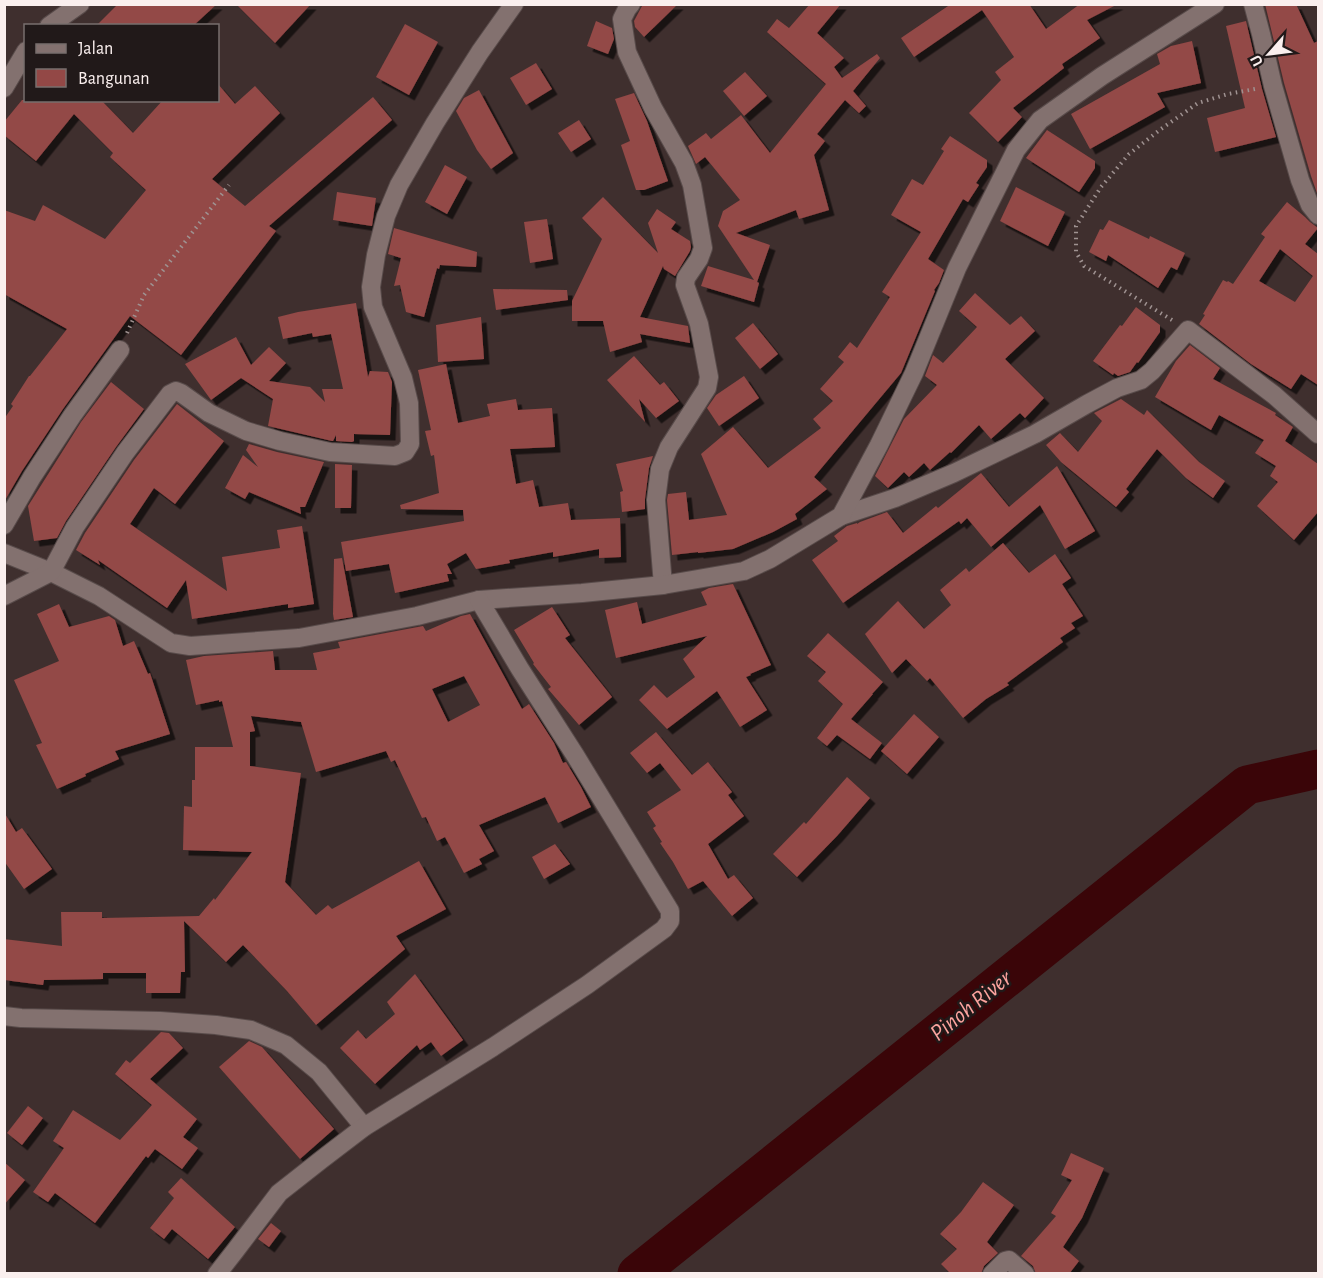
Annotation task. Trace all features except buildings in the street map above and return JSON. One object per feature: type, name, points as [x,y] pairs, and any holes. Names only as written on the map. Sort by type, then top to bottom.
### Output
[{"type":"street","points":[[52,24],[80,4]]},
{"type":"street","points":[[4,596],[51,572],[75,527],[125,453],[171,393],[176,391],[228,423],[280,441],[330,452],[395,456],[405,452],[410,444],[409,403],[403,378],[373,307],[371,287],[376,255],[386,216],[399,185],[473,62],[514,4]]},
{"type":"street","points":[[631,4],[622,20],[627,52],[653,108],[684,163],[692,185],[703,248],[699,259],[686,278],[685,285],[699,324],[709,377],[707,388],[669,447],[660,469],[656,500],[663,585]]},
{"type":"street","points":[[841,516],[914,373],[957,268],[1016,150],[1040,120],[1102,76],[1215,4]]},
{"type":"street","points":[[1253,4],[1273,86],[1300,180],[1318,215]]},
{"type":"street","points":[[4,88],[24,54]]},
{"type":"street","points":[[4,553],[51,572],[99,596],[171,643],[190,646],[299,638],[417,616],[479,600],[663,585],[744,572],[841,516],[894,498],[954,473],[1035,434],[1117,388],[1141,380],[1152,371],[1188,330],[1274,394],[1318,434]]},
{"type":"street","points":[[4,525],[72,416],[120,350]]},
{"type":"street","points":[[217,1274],[279,1193],[364,1127],[578,991],[664,929],[670,921],[670,911],[479,600]]},
{"type":"street","points":[[4,1016],[160,1021],[251,1029],[286,1045],[319,1072],[364,1127]]},
{"type":"street","points":[[992,1274],[1009,1260],[1024,1274]]},
{"type":"path","points":[[1188,330],[1083,266],[1076,252],[1076,226],[1101,188],[1129,154],[1161,129],[1198,103],[1228,94],[1273,86]]},
{"type":"path","points":[[120,350],[144,295],[229,185]]},
{"type":"waterway","name":"Pinoh River","points":[[637,1274],[1247,785],[1318,769]]}]
